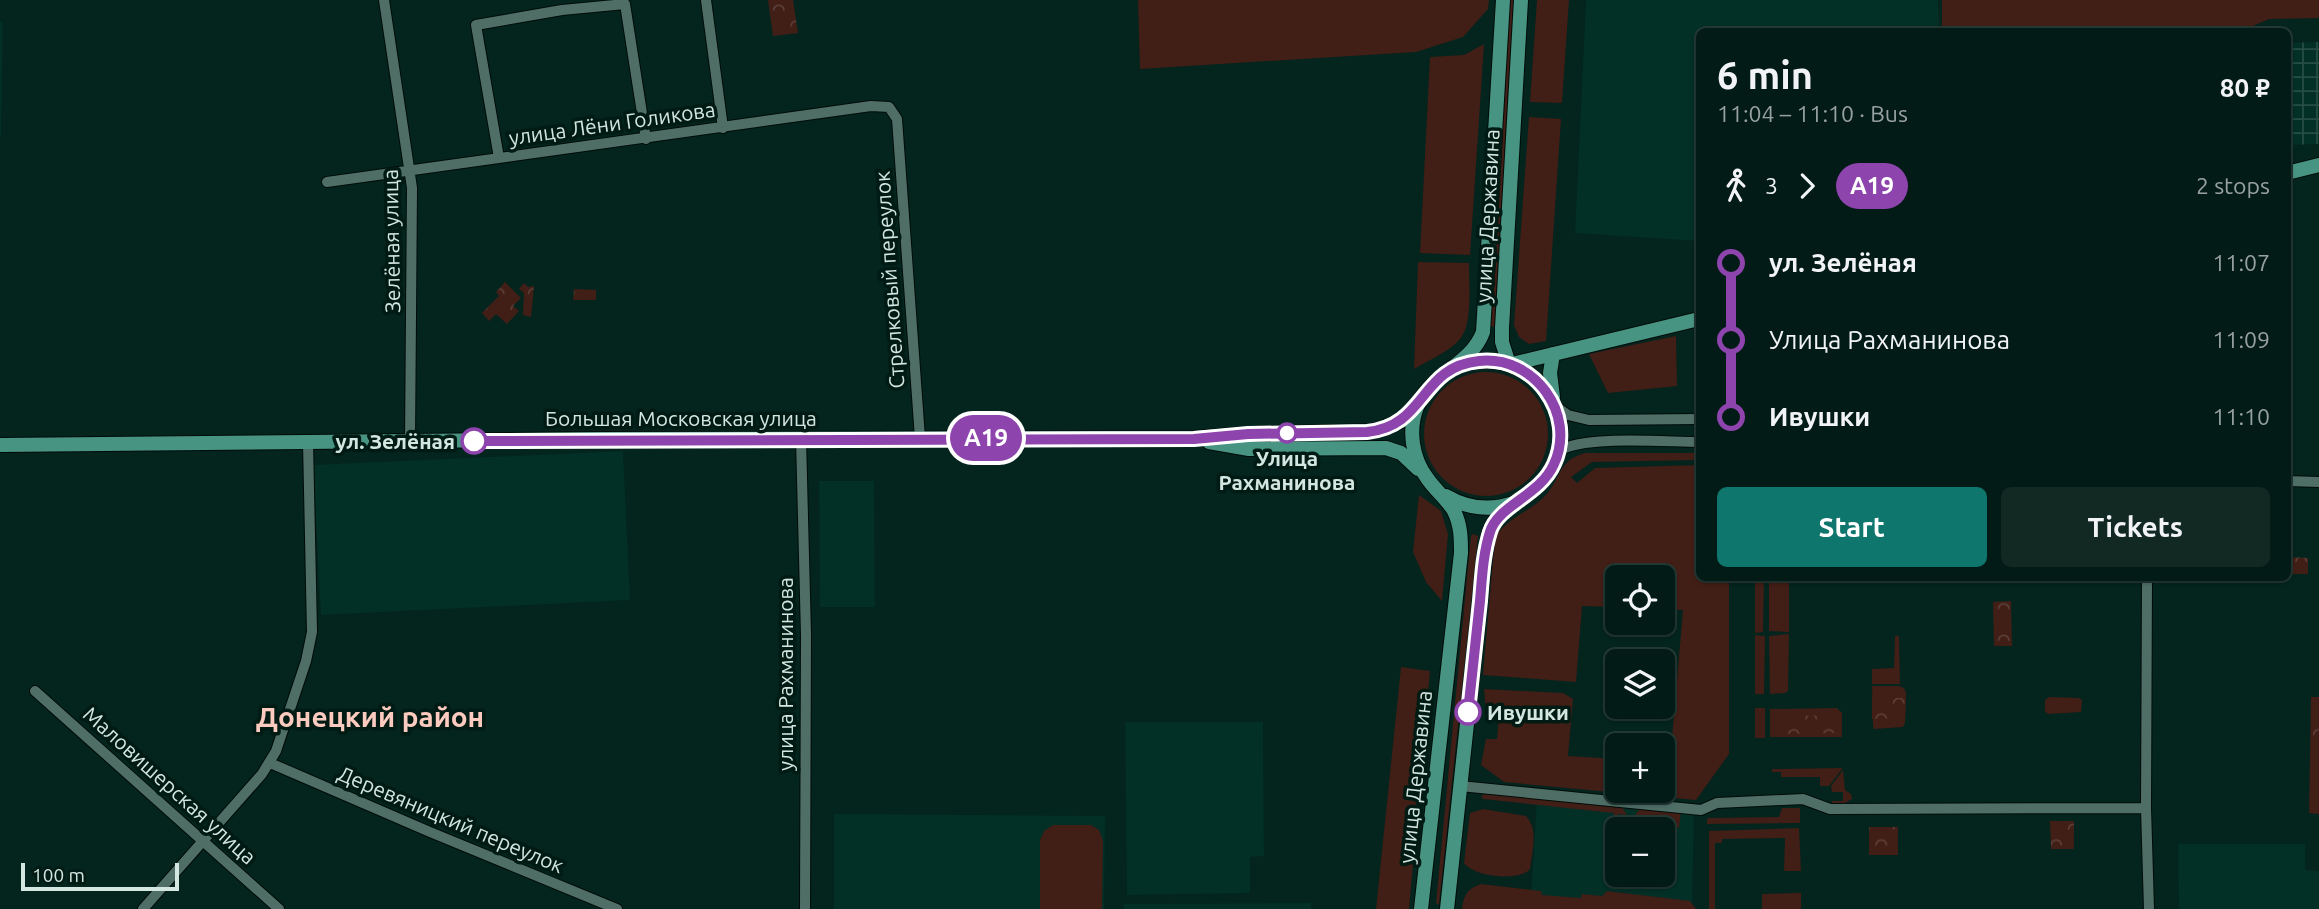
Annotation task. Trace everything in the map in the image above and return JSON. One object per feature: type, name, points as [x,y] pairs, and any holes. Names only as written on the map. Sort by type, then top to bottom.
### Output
[{"type":"main road","name":"улица Державина","points":[[1421,909],[1461,553],[1461,530],[1454,510],[1432,484],[1417,459],[1412,437],[1413,422],[1423,394],[1442,374],[1473,351],[1483,332],[1503,0]]},
{"type":"main road","name":"улица Державина","points":[[1511,364],[1502,342],[1502,328],[1521,0]]},
{"type":"main road","points":[[2291,172],[2319,165]]},
{"type":"main road","points":[[1511,364],[1696,321]]},
{"type":"main road","points":[[1447,909],[1490,530],[1518,501],[1540,486],[1559,451],[1560,432],[1550,373],[1553,354]]},
{"type":"main road","name":"улица Державина","points":[[1442,374],[1461,365],[1482,360],[1511,364]]},
{"type":"main road","points":[[1511,364],[1529,373],[1539,382],[1554,405]]},
{"type":"main road","name":"Большая Московская улица","points":[[0,445],[920,438],[1194,439],[1248,434],[1375,431],[1401,421],[1414,410],[1423,394]]},
{"type":"main road","name":"Большая Московская улица","points":[[1194,439],[1249,450],[1386,448],[1401,453],[1432,484]]},
{"type":"main road","points":[[1432,484],[1461,504],[1476,508],[1504,506],[1518,501]]},
{"type":"street","name":"Зелёная улица","points":[[383,0],[410,170],[410,442]]},
{"type":"street","points":[[706,0],[723,128]]},
{"type":"street","points":[[499,158],[476,25],[562,10],[625,4],[646,139]]},
{"type":"street","name":"улица Лёни Голикова","points":[[327,182],[878,105],[889,107],[897,119]]},
{"type":"street","name":"Стрелковый переулок","points":[[897,119],[920,438]]},
{"type":"street","points":[[1554,405],[1568,415],[1589,420],[1696,419]]},
{"type":"street","name":"улица Рахманинова","points":[[801,439],[806,635],[805,909]]},
{"type":"street","points":[[143,909],[271,763],[310,644],[312,620],[308,442]]},
{"type":"street","points":[[1559,451],[1567,446],[1588,442],[1696,442]]},
{"type":"street","points":[[2291,481],[2319,482]]},
{"type":"street","points":[[2147,581],[2146,808],[2149,909]]},
{"type":"street","name":"Маловишерская улица","points":[[35,691],[279,909]]},
{"type":"street","name":"Деревяницкий переулок","points":[[271,763],[429,832],[617,909]]},
{"type":"street","points":[[1460,786],[1700,810],[1717,803],[1801,799],[1830,809],[2146,808]]},
{"type":"shaded area","points":[[1586,0],[1938,0],[1939,28],[1696,28],[1696,241],[1575,233]]},
{"type":"shaded area","points":[[0,22],[3,22],[1,136],[0,136]]},
{"type":"shaded area","points":[[2319,42],[2319,144],[2291,145],[2291,43]]},
{"type":"shaded area","points":[[623,451],[630,600],[321,615],[313,465]]},
{"type":"shaded area","points":[[819,481],[874,481],[875,607],[820,607]]},
{"type":"shaded area","points":[[1125,722],[1263,722],[1264,856],[1250,857],[1250,893],[1127,895]]},
{"type":"shaded area","points":[[1537,798],[1694,815],[1692,909],[1531,898]]},
{"type":"shaded area","points":[[834,814],[1105,816],[1104,909],[834,909]]},
{"type":"shaded area","points":[[2178,844],[2305,844],[2305,870],[2319,871],[2319,909],[2179,909]]},
{"type":"shaded area","points":[[1311,903],[1311,909],[1124,909],[1124,904]]},
{"type":"green space","points":[[768,0],[793,0],[798,33],[773,36]]},
{"type":"green space","points":[[1138,0],[1489,0],[1488,9],[1463,37],[1416,52],[1140,69]]},
{"type":"green space","points":[[1509,0],[1516,0],[1496,327],[1489,326]]},
{"type":"green space","points":[[1537,0],[1569,0],[1562,103],[1530,102]]},
{"type":"green space","points":[[1942,0],[2319,0],[2319,18],[2269,19],[2248,28],[1942,28]]},
{"type":"green space","points":[[1484,44],[1470,255],[1420,253],[1430,57],[1464,55]]},
{"type":"green space","points":[[1529,117],[1561,119],[1546,341],[1529,344],[1519,337],[1514,325]]},
{"type":"green space","points":[[1418,262],[1469,263],[1469,303],[1467,323],[1460,339],[1445,352],[1414,369]]},
{"type":"green space","points":[[505,282],[521,298],[513,306],[519,311],[507,324],[496,314],[489,321],[482,313],[499,296],[496,292]]},
{"type":"green space","points":[[524,283],[528,287],[534,286],[531,317],[523,315],[524,293],[519,289]]},
{"type":"green space","points":[[574,289],[596,290],[596,300],[573,300]]},
{"type":"green space","points":[[1676,336],[1677,386],[1608,393],[1589,354]]},
{"type":"green space","points":[[1486,372],[1510,377],[1530,390],[1543,410],[1548,434],[1543,458],[1530,478],[1510,491],[1486,496],[1462,491],[1442,478],[1429,458],[1424,434],[1429,410],[1442,390],[1462,377]]},
{"type":"green space","points":[[1585,453],[1696,453],[1696,460],[1592,462],[1571,477],[1577,483],[1595,468],[1696,465],[1696,581],[1729,581],[1729,754],[1696,800],[1675,798],[1675,733],[1672,733],[1683,610],[1675,610],[1675,565],[1605,565],[1605,607],[1582,606],[1576,682],[1483,675],[1495,537],[1507,524],[1545,496],[1570,460]]},
{"type":"green space","points":[[1419,495],[1441,511],[1448,534],[1442,601],[1426,582],[1413,552]]},
{"type":"green space","points":[[1473,534],[1478,536],[1439,905],[1436,903]]},
{"type":"green space","points":[[2291,557],[2308,558],[2308,574],[2291,574]]},
{"type":"green space","points":[[1755,581],[1764,581],[1763,632],[1755,633]]},
{"type":"green space","points":[[1769,581],[1789,581],[1789,632],[1769,631]]},
{"type":"green space","points":[[2011,601],[2012,646],[1994,646],[1993,602]]},
{"type":"green space","points":[[1789,634],[1788,691],[1770,694],[1769,636]]},
{"type":"green space","points":[[1755,635],[1765,636],[1764,694],[1755,694]]},
{"type":"green space","points":[[1897,635],[1900,684],[1872,684],[1872,669],[1894,668]]},
{"type":"green space","points":[[1401,667],[1430,671],[1409,909],[1376,909]]},
{"type":"green space","points":[[1872,686],[1904,688],[1906,693],[1903,727],[1874,729]]},
{"type":"green space","points":[[1484,689],[1563,693],[1573,699],[1568,756],[1605,758],[1605,791],[1504,782],[1481,765],[1486,739],[1497,739],[1499,716],[1490,716],[1490,710],[1486,709]]},
{"type":"green space","points":[[2049,697],[2079,698],[2082,700],[2081,712],[2048,714],[2045,711],[2045,700]]},
{"type":"green space","points":[[2311,697],[2319,697],[2319,814],[2309,813]]},
{"type":"green space","points":[[1872,698],[1906,698],[1905,718],[1872,719]]},
{"type":"green space","points":[[1755,708],[1765,708],[1765,738],[1755,738]]},
{"type":"green space","points":[[1837,708],[1842,713],[1842,737],[1770,737],[1770,709]]},
{"type":"green space","points":[[2311,710],[2319,710],[2319,740],[2311,740]]},
{"type":"green space","points":[[1837,715],[1838,733],[1788,734],[1787,716]]},
{"type":"green space","points":[[1842,768],[1829,786],[1820,786],[1820,777],[1781,777],[1781,772],[1772,772],[1772,769]]},
{"type":"green space","points":[[1843,770],[1845,790],[1851,794],[1852,799],[1843,804],[1832,805],[1832,801],[1843,801],[1843,792],[1832,792],[1831,786]]},
{"type":"green space","points":[[1487,793],[1622,807],[1627,815],[1618,814],[1618,817],[1614,817],[1614,813],[1483,799],[1481,796]]},
{"type":"green space","points":[[1642,808],[1681,811],[1679,828],[1675,828],[1675,817],[1636,817]]},
{"type":"green space","points":[[1782,808],[1800,808],[1800,823],[1707,824],[1709,818],[1779,817]]},
{"type":"green space","points":[[1483,809],[1526,816],[1530,822],[1534,834],[1533,848],[1530,869],[1525,873],[1517,876],[1497,876],[1477,872],[1464,863],[1470,813]]},
{"type":"green space","points":[[2050,821],[2074,821],[2074,849],[2051,849]]},
{"type":"green space","points":[[1053,825],[1091,825],[1099,830],[1103,841],[1102,909],[1040,909],[1040,840],[1044,831]]},
{"type":"green space","points":[[1869,827],[1898,827],[1898,855],[1869,855]]},
{"type":"green space","points":[[1799,828],[1801,871],[1784,871],[1785,838],[1722,839],[1722,843],[1715,843],[1715,909],[1709,909],[1709,831]]},
{"type":"green space","points":[[1481,884],[1541,891],[1542,895],[1581,898],[1582,894],[1602,896],[1607,891],[1690,901],[1696,909],[1462,909],[1467,893]]},
{"type":"green space","points":[[1801,893],[1801,909],[1762,909],[1762,894]]},
{"type":"bus line","name":"A19","points":[[474,441],[1194,439],[1248,434],[1367,432],[1395,424],[1408,416],[1432,384],[1454,367],[1482,360],[1509,364],[1529,373],[1548,393],[1559,420],[1559,446],[1554,464],[1540,486],[1518,501],[1490,530],[1468,712]]},
{"type":"place","name":"Улица Рахманинова","points":[[1287,433]]},
{"type":"place","name":"ул. Зелёная","points":[[474,441]]},
{"type":"place","name":"Ивушки","points":[[1468,712]]},
{"type":"district","name":"Донецкий район","points":[[370,716]]}]
